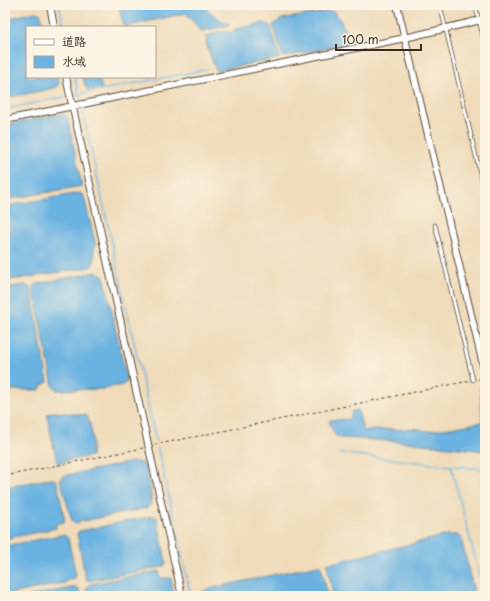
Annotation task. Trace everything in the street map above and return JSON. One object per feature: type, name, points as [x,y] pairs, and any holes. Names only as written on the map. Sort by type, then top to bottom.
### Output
[{"type":"street","points":[[50,5],[54,26]]},
{"type":"street","points":[[397,5],[485,374]]},
{"type":"street","points":[[5,120],[405,38],[482,20]]},
{"type":"street","points":[[66,78],[182,596]]},
{"type":"lane","points":[[440,5],[447,28],[485,194]]},
{"type":"lane","points":[[475,5],[482,20],[485,44]]},
{"type":"lane","points":[[435,226],[473,380]]},
{"type":"path","points":[[5,476],[473,380],[485,379]]},
{"type":"water","points":[[118,5],[203,5],[215,16],[230,24],[229,26],[201,31],[186,13],[124,26]]},
{"type":"water","points":[[330,11],[337,15],[342,23],[347,44],[283,57],[273,25],[282,19]]},
{"type":"water","points":[[35,12],[40,13],[42,20],[47,26],[26,26],[26,78],[58,78],[59,82],[57,87],[5,98],[5,19]]},
{"type":"water","points":[[263,23],[268,24],[271,27],[280,58],[216,71],[206,44],[207,36],[218,32],[232,32],[236,29]]},
{"type":"water","points":[[83,78],[99,78],[102,88],[88,90]]},
{"type":"water","points":[[59,114],[65,115],[68,119],[82,186],[5,200],[5,125]]},
{"type":"water","points":[[79,193],[84,197],[96,246],[94,248],[93,265],[91,267],[5,281],[5,206]]},
{"type":"water","points":[[96,272],[103,275],[105,280],[127,382],[122,385],[104,389],[57,390],[53,386],[33,287],[37,284]]},
{"type":"water","points":[[25,285],[31,290],[48,382],[41,386],[40,390],[5,390],[5,288]]},
{"type":"water","points":[[480,387],[482,388],[485,404],[485,451],[405,442],[341,438],[335,435],[329,422],[330,420],[350,419],[352,411],[358,410],[363,431],[412,428],[428,431],[481,422]]},
{"type":"water","points":[[54,412],[86,415],[90,424],[92,435],[91,456],[57,463],[47,416],[49,413]]},
{"type":"water","points":[[132,462],[141,463],[145,467],[151,497],[151,503],[148,507],[74,523],[72,521],[60,479],[63,476]]},
{"type":"water","points":[[54,479],[57,481],[65,522],[56,524],[56,528],[5,539],[5,487]]},
{"type":"water","points":[[153,516],[157,517],[166,562],[165,565],[162,567],[88,581],[85,577],[77,533],[79,531]]},
{"type":"water","points":[[65,535],[68,538],[76,575],[75,578],[67,580],[65,583],[5,595],[5,546]]},
{"type":"water","points":[[448,535],[458,535],[461,538],[475,596],[333,596],[327,564]]},
{"type":"water","points":[[318,565],[321,567],[328,596],[201,596],[202,592],[208,589]]},
{"type":"water","points":[[159,571],[160,578],[171,578],[174,596],[87,596],[87,587],[90,584]]},
{"type":"water","points":[[76,587],[79,589],[81,596],[29,596]]},
{"type":"waterway","points":[[59,5],[64,26]]},
{"type":"waterway","points":[[75,95],[208,69]]},
{"type":"waterway","points":[[75,78],[80,100]]},
{"type":"waterway","points":[[5,109],[65,97]]},
{"type":"waterway","points":[[82,109],[156,441]]},
{"type":"waterway","points":[[158,449],[191,596]]},
{"type":"waterway","points":[[339,453],[485,469]]},
{"type":"waterway","points":[[451,466],[485,596]]}]
